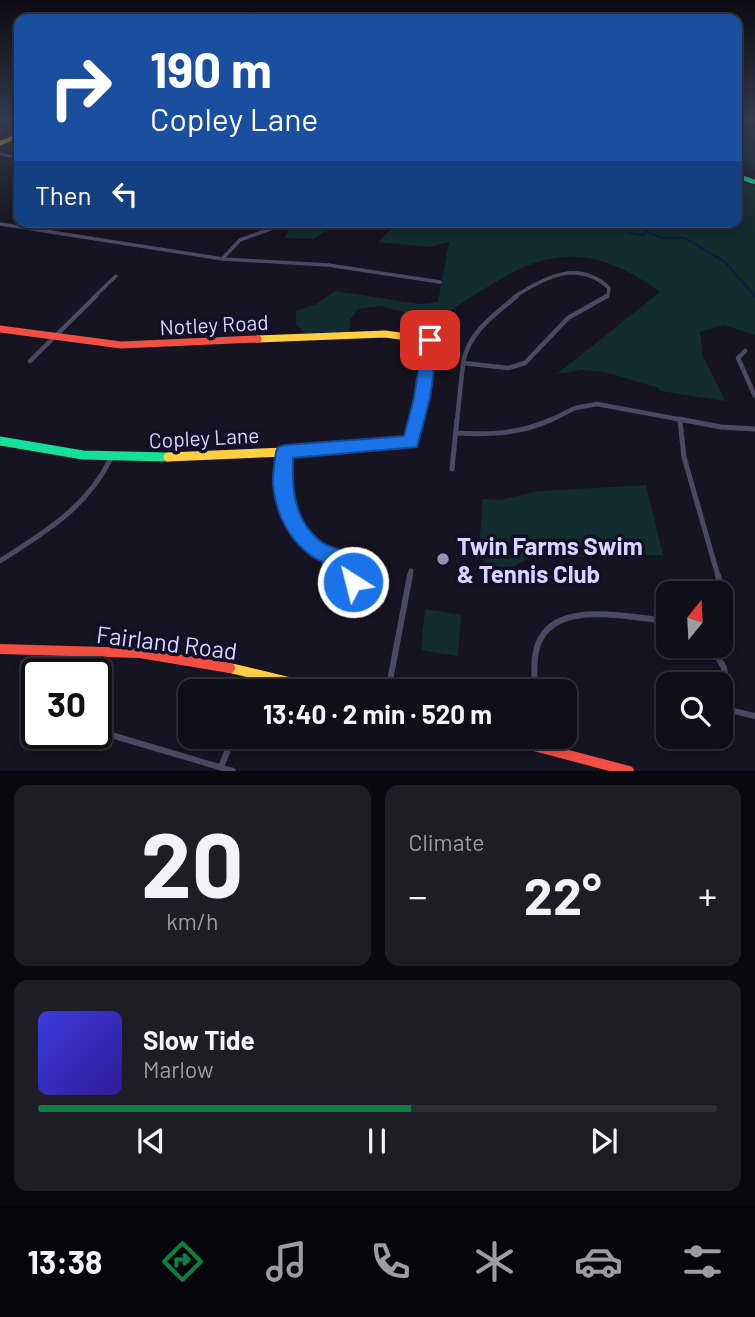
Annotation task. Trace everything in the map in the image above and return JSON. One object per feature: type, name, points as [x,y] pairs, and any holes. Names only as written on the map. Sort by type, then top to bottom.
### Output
[{"type":"main road","name":"Notley Road","points":[[0,329],[121,345],[385,334],[430,340],[422,398],[411,442]]},
{"type":"main road","name":"Copley Lane","points":[[0,441],[48,452],[110,459],[285,452],[411,442]]},
{"type":"main road","name":"Fairland Road","points":[[0,649],[140,653],[277,679]]},
{"type":"main road","points":[[557,749],[629,771]]},
{"type":"street","points":[[26,228],[223,258],[328,265],[440,282]]},
{"type":"street","points":[[223,258],[240,240],[273,228]]},
{"type":"street","points":[[452,469],[463,363],[465,350],[472,336],[516,296],[565,272],[597,277],[609,288],[604,298],[568,318],[525,363],[508,368],[463,363]]},
{"type":"street","points":[[30,361],[116,276]]},
{"type":"street","points":[[745,351],[738,358],[755,396]]},
{"type":"street","points":[[456,433],[490,435],[534,428],[575,408],[597,404],[721,428],[755,429]]},
{"type":"street","points":[[680,421],[684,457],[719,581]]},
{"type":"street","points":[[285,452],[283,485],[290,514],[303,536],[327,555],[344,559],[353,573],[350,588],[335,601],[326,599],[324,594],[327,555]]},
{"type":"street","points":[[0,561],[86,501],[105,473],[110,459]]},
{"type":"street","points":[[390,679],[411,571]]},
{"type":"street","points":[[535,679],[536,651],[540,638],[548,626],[558,619],[582,614],[656,620]]},
{"type":"street","points":[[255,679],[257,674]]},
{"type":"street","points":[[733,710],[755,716]]},
{"type":"street","points":[[112,734],[233,771]]},
{"type":"street","points":[[221,767],[228,749]]},
{"type":"green space","points":[[742,156],[755,156],[755,170],[742,166]]},
{"type":"green space","points":[[742,182],[755,186],[755,335],[724,325],[700,332],[703,357],[725,401],[660,391],[659,388],[604,372],[582,370],[557,374],[660,292],[627,272],[598,260],[571,257],[545,260],[494,283],[438,319],[434,336],[408,332],[408,323],[399,318],[403,312],[381,306],[358,309],[350,320],[349,332],[305,333],[296,324],[296,311],[316,304],[335,291],[420,304],[438,302],[449,242],[429,247],[378,242],[392,228],[742,228]]},
{"type":"green space","points":[[290,228],[342,228],[324,232],[313,239],[284,238]]},
{"type":"green space","points":[[646,485],[663,555],[529,558],[490,579],[479,549],[483,499],[500,500],[539,491]]},
{"type":"green space","points":[[425,609],[461,615],[458,656],[421,650]]},
{"type":"waterway","points":[[629,228],[630,233],[643,235],[645,231],[662,238],[685,238],[725,262],[755,296]]},
{"type":"traffic: fast","points":[[742,178],[755,182]]},
{"type":"traffic: fast","points":[[0,441],[83,455],[168,457]]},
{"type":"traffic: slow","points":[[168,457],[285,452],[411,442],[422,398],[430,340],[385,334],[258,339]]},
{"type":"traffic: slow","points":[[230,668],[276,679]]},
{"type":"traffic: jam","points":[[0,329],[121,345],[258,339]]},
{"type":"traffic: jam","points":[[0,649],[140,653],[230,668]]},
{"type":"traffic: jam","points":[[546,749],[629,771]]},
{"type":"place","name":"Twin Farms Swim & Tennis Club","points":[[443,559]]},
{"type":"route","points":[[353,582],[350,565],[344,559],[317,550],[303,536],[290,514],[283,485],[285,452],[411,442],[422,398],[430,340]]}]
